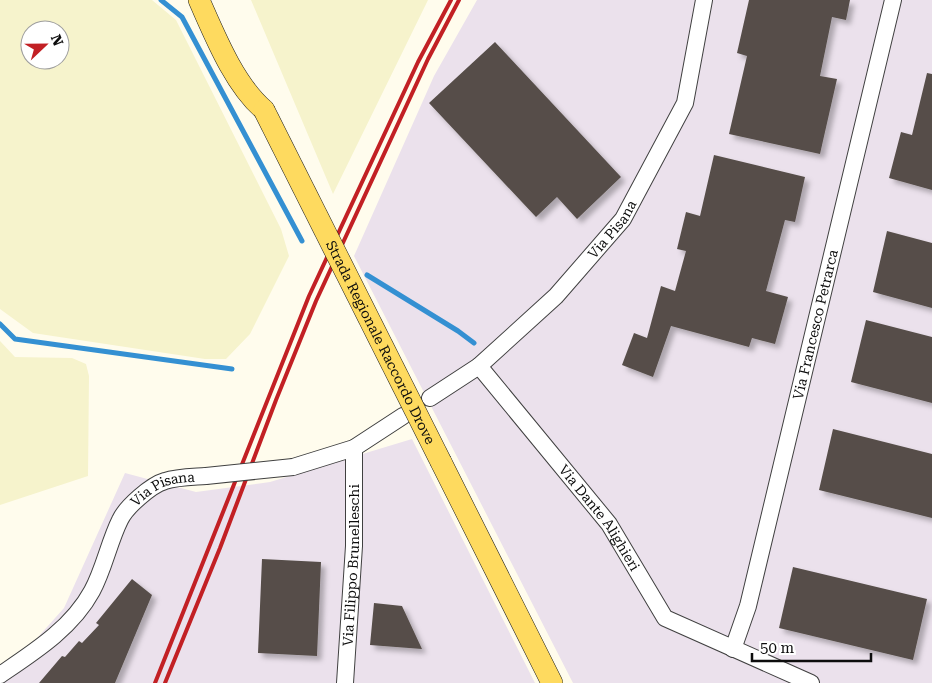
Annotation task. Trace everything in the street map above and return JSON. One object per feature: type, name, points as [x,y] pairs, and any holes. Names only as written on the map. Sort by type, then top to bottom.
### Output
[{"type":"main road","points":[[199,0],[237,77],[250,96],[264,110]]},
{"type":"main road","name":"Strada Regionale Raccordo Drove","points":[[213,0],[264,110],[552,683]]},
{"type":"street","name":"Via Pisana","points":[[430,398],[479,366],[556,296],[623,219],[685,103],[704,0]]},
{"type":"street","name":"Via Francesco Petrarca","points":[[733,649],[748,606],[893,0]]},
{"type":"street","name":"Via Dante Alighieri","points":[[479,366],[609,524],[665,618],[811,683]]},
{"type":"street","name":"Via Pisana","points":[[0,675],[34,653],[70,622],[92,592],[120,519],[146,490],[165,481],[293,467],[354,448],[403,416]]},
{"type":"street","name":"Via Filippo Brunelleschi","points":[[344,683],[353,561],[354,448]]},
{"type":"shaded area","points":[[0,0],[152,0],[176,20],[281,229],[289,256],[250,334],[226,359],[205,359],[33,333],[0,309]]},
{"type":"shaded area","points":[[251,0],[428,0],[333,194]]},
{"type":"shaded area","points":[[477,0],[932,0],[932,683],[573,683],[354,256],[434,76]]},
{"type":"shaded area","points":[[0,341],[15,357],[72,358],[86,364],[89,376],[88,476],[0,505]]},
{"type":"shaded area","points":[[412,439],[535,683],[0,683],[0,666],[30,646],[64,608],[125,473],[196,492],[270,482]]},
{"type":"building","points":[[749,0],[850,0],[846,20],[832,17],[820,76],[837,79],[820,154],[729,134],[747,56],[737,53]]},
{"type":"building","points":[[495,42],[621,177],[577,219],[557,197],[536,217],[429,103]]},
{"type":"building","points":[[927,73],[932,74],[932,190],[889,178],[901,132],[912,135]]},
{"type":"building","points":[[714,155],[805,177],[795,222],[785,220],[766,291],[788,297],[775,344],[752,338],[749,347],[671,326],[653,377],[622,365],[634,333],[647,338],[661,286],[675,291],[686,251],[677,249],[686,212],[700,216]]},
{"type":"building","points":[[887,231],[932,243],[932,308],[873,292]]},
{"type":"building","points":[[866,320],[932,337],[932,403],[851,382]]},
{"type":"building","points":[[833,429],[932,454],[932,518],[819,490]]},
{"type":"building","points":[[262,559],[321,562],[317,656],[258,653]]},
{"type":"building","points":[[793,567],[927,599],[913,660],[779,628]]},
{"type":"building","points":[[132,579],[152,595],[115,683],[39,683],[62,656],[65,657],[79,641],[82,643],[99,625],[96,623]]},
{"type":"building","points":[[374,603],[402,606],[422,649],[370,645]]},
{"type":"waterway","points":[[161,0],[182,17],[302,241]]},
{"type":"waterway","points":[[367,275],[458,331],[474,343]]},
{"type":"waterway","points":[[0,324],[15,339],[232,369]]},
{"type":"railway","points":[[155,683],[309,296],[418,62],[451,0]]},
{"type":"railway","points":[[165,683],[220,548],[316,301],[428,59],[459,0]]}]
